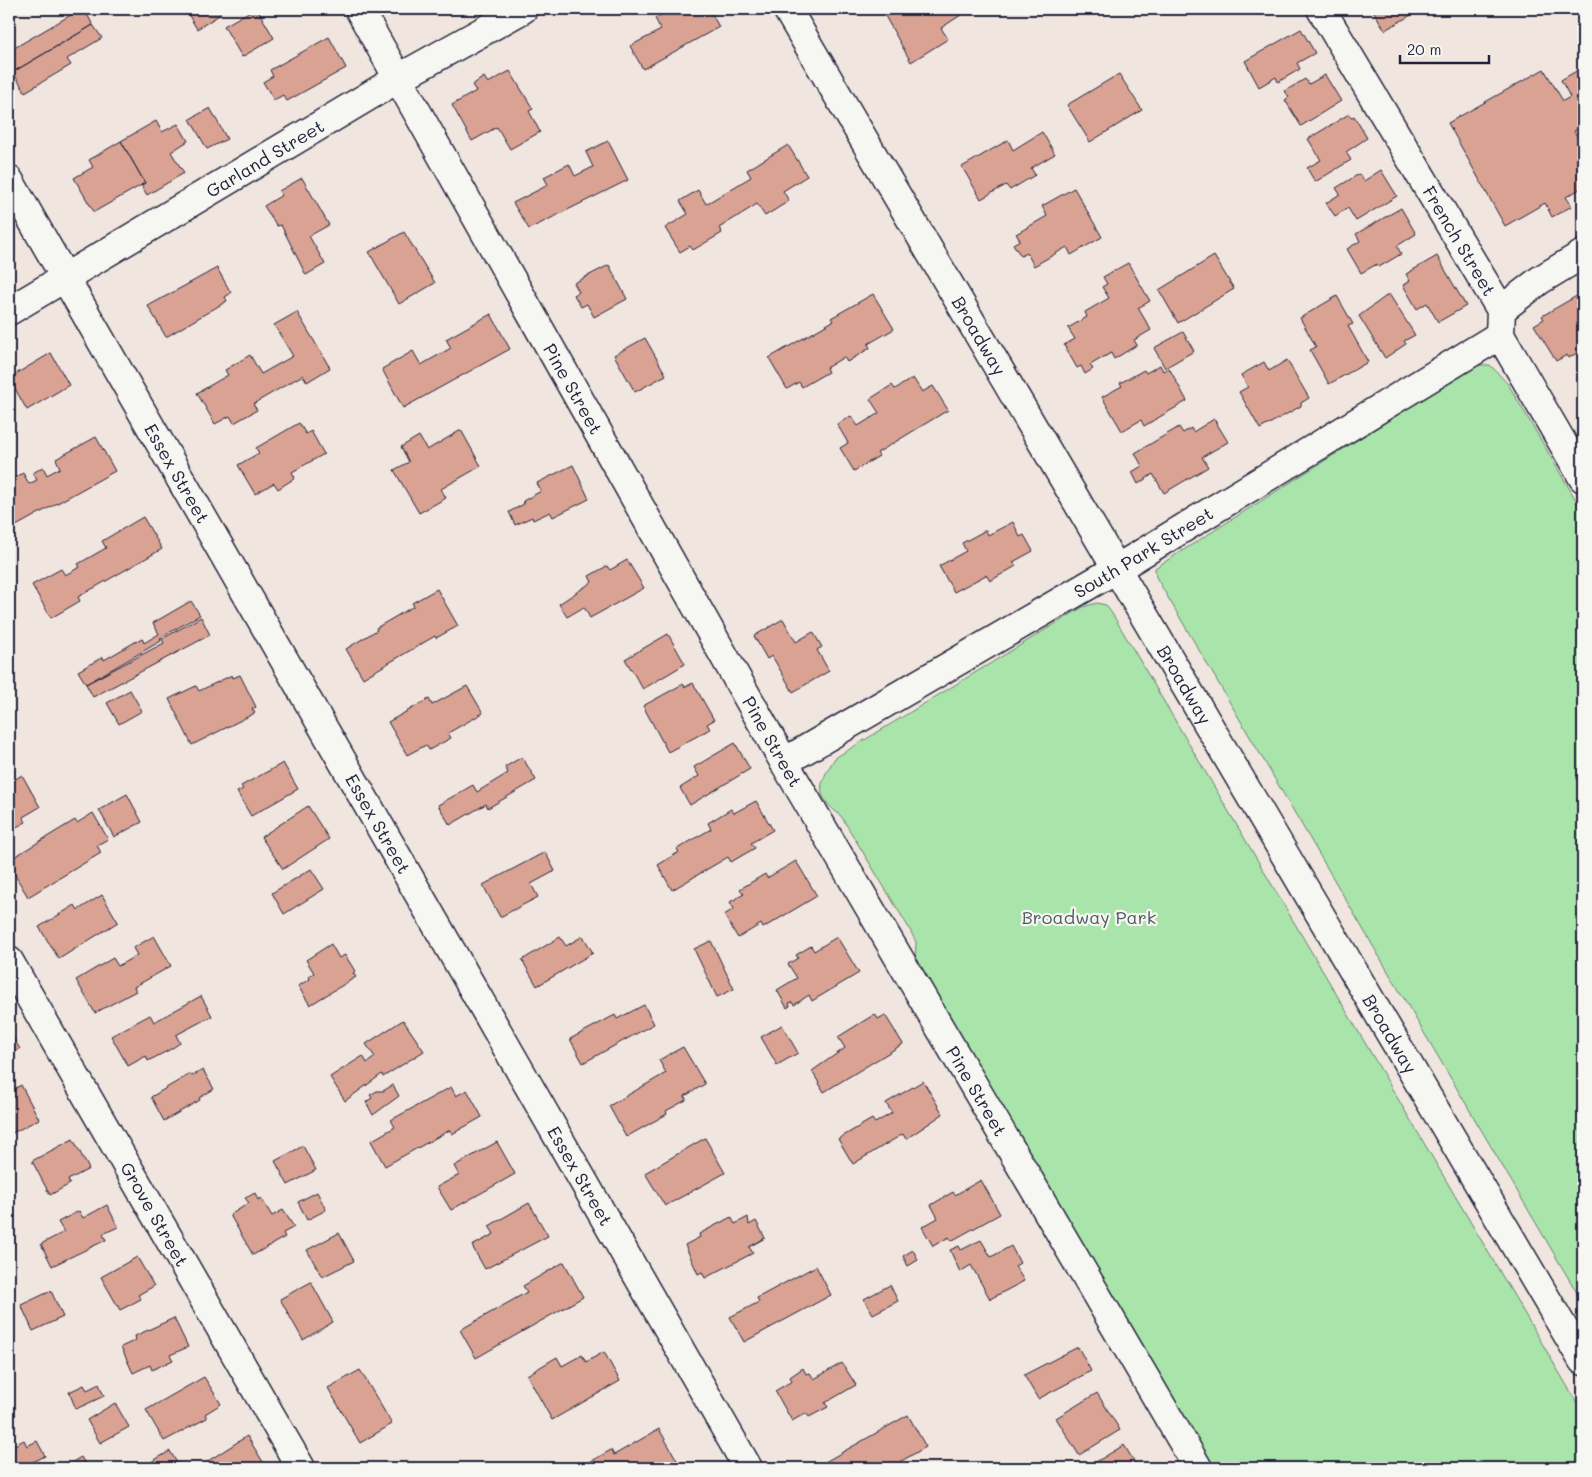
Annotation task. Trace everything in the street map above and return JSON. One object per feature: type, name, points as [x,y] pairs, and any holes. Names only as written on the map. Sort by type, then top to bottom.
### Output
[{"type":"street","name":"Pine Street","points":[[359,9],[784,762],[1198,1468]]},
{"type":"street","name":"Garland Street","points":[[9,312],[399,78],[523,9]]},
{"type":"street","name":"Broadway","points":[[787,9],[1118,568],[1583,1361]]},
{"type":"street","name":"French Street","points":[[1321,9],[1500,322],[1583,478]]},
{"type":"street","name":"Essex Street","points":[[9,180],[748,1468]]},
{"type":"street","name":"South Park Street","points":[[784,762],[1118,568],[1500,322],[1540,280],[1583,254]]},
{"type":"street","name":"Grove Street","points":[[9,961],[301,1468]]},
{"type":"green space","points":[[1480,365],[1490,365],[1508,384],[1583,512],[1583,1303],[1156,577],[1155,568],[1468,370]]},
{"type":"green space","name":"Broadway Park","points":[[1097,603],[1106,605],[1113,615],[1583,1413],[1583,1468],[1215,1468],[919,969],[915,961],[916,942],[909,928],[841,816],[832,809],[823,796],[822,783],[825,776],[835,758],[1083,607]]},
{"type":"building","points":[[84,9],[93,25],[13,72],[9,65],[9,51]]},
{"type":"building","points":[[185,9],[218,9],[221,14],[197,29]]},
{"type":"building","points":[[257,9],[274,38],[242,57],[224,26]]},
{"type":"building","points":[[672,9],[709,9],[719,27],[643,69],[630,46],[661,30],[655,18]]},
{"type":"building","points":[[896,9],[966,9],[967,11],[941,28],[948,39],[911,62],[885,16]]},
{"type":"building","points":[[1372,9],[1419,9],[1420,10],[1385,30]]},
{"type":"building","points":[[93,25],[102,38],[67,59],[71,65],[25,92],[13,72]]},
{"type":"building","points":[[1301,29],[1315,53],[1297,63],[1300,69],[1278,82],[1276,77],[1259,87],[1245,61]]},
{"type":"building","points":[[329,37],[346,68],[287,101],[283,95],[274,100],[263,82],[273,76],[270,70]]},
{"type":"building","points":[[1583,67],[1583,127],[1574,131],[1583,147],[1583,187],[1566,197],[1572,206],[1552,217],[1545,203],[1505,226],[1448,123],[1544,69],[1563,101],[1570,97],[1561,80]]},
{"type":"building","points":[[510,71],[533,109],[529,111],[540,132],[510,149],[497,127],[472,141],[452,105],[476,91],[472,85],[484,77],[488,83]]},
{"type":"building","points":[[1119,74],[1142,110],[1090,142],[1067,105]]},
{"type":"building","points":[[1325,75],[1341,101],[1301,126],[1285,100],[1289,97],[1285,91],[1305,79],[1309,84]]},
{"type":"building","points":[[210,108],[227,139],[207,149],[190,119]]},
{"type":"building","points":[[1349,114],[1351,118],[1354,116],[1367,138],[1346,152],[1351,160],[1315,182],[1307,168],[1321,160],[1308,139]]},
{"type":"building","points":[[156,121],[162,132],[178,124],[188,141],[171,152],[184,173],[147,195],[141,185],[145,183],[121,141]]},
{"type":"building","points":[[1042,132],[1055,154],[1031,168],[1035,175],[1010,190],[1006,185],[981,199],[962,167],[1008,140],[1013,150]]},
{"type":"building","points":[[121,141],[145,183],[94,212],[74,178],[93,167],[89,160]]},
{"type":"building","points":[[608,141],[628,180],[529,229],[513,203],[548,185],[544,177],[569,164],[575,176],[593,167],[586,152]]},
{"type":"building","points":[[788,145],[807,176],[783,191],[789,201],[765,216],[757,204],[719,228],[722,233],[693,250],[690,246],[680,252],[665,228],[688,214],[680,201],[698,190],[706,204],[751,177],[747,170]]},
{"type":"building","points":[[1381,170],[1397,196],[1356,221],[1348,208],[1335,216],[1326,203],[1340,194],[1336,188],[1359,174],[1364,181]]},
{"type":"building","points":[[302,178],[329,225],[309,236],[325,264],[306,275],[281,225],[277,226],[264,206],[282,195],[279,191]]},
{"type":"building","points":[[1074,188],[1102,237],[1071,255],[1067,247],[1034,266],[1027,253],[1021,256],[1013,244],[1020,240],[1016,234],[1047,216],[1042,206]]},
{"type":"building","points":[[1401,208],[1416,234],[1397,246],[1401,254],[1379,267],[1377,264],[1361,273],[1347,249],[1360,241],[1356,234]]},
{"type":"building","points":[[404,232],[435,283],[399,304],[369,252]]},
{"type":"building","points":[[1214,256],[1234,289],[1178,323],[1159,290]]},
{"type":"building","points":[[1437,256],[1466,306],[1438,322],[1427,303],[1417,309],[1403,285],[1410,281],[1406,274]]},
{"type":"building","points":[[1128,263],[1150,301],[1138,308],[1151,330],[1134,340],[1137,345],[1114,359],[1111,353],[1090,365],[1093,369],[1085,374],[1081,366],[1077,368],[1064,345],[1075,339],[1068,328],[1087,317],[1085,312],[1109,298],[1102,287],[1107,284],[1103,277]]},
{"type":"building","points":[[609,265],[627,299],[594,317],[587,304],[581,307],[574,295],[579,292],[574,283]]},
{"type":"building","points":[[217,268],[231,293],[225,297],[227,301],[166,337],[148,306]]},
{"type":"building","points":[[873,294],[894,329],[868,344],[870,348],[847,362],[844,357],[826,368],[828,372],[802,387],[799,382],[787,389],[769,358],[833,321],[831,318]]},
{"type":"building","points":[[1389,294],[1415,335],[1404,341],[1406,344],[1385,358],[1359,316]]},
{"type":"building","points":[[1580,294],[1583,300],[1583,349],[1569,358],[1567,355],[1556,361],[1534,325],[1544,319],[1542,316]]},
{"type":"building","points":[[1337,296],[1353,324],[1348,326],[1368,362],[1329,384],[1310,350],[1316,347],[1300,318]]},
{"type":"building","points":[[297,312],[330,368],[307,382],[303,375],[253,404],[257,410],[234,423],[230,416],[215,424],[197,393],[228,375],[225,370],[250,355],[261,374],[293,356],[274,325]]},
{"type":"building","points":[[491,314],[510,349],[403,408],[382,369],[413,351],[421,365],[451,348],[446,339]]},
{"type":"building","points":[[1183,332],[1194,351],[1165,368],[1154,348]]},
{"type":"building","points":[[645,338],[666,375],[635,392],[614,355]]},
{"type":"building","points":[[51,353],[69,385],[27,410],[9,378]]},
{"type":"building","points":[[1287,360],[1309,398],[1301,403],[1301,406],[1260,429],[1239,392],[1248,387],[1241,375],[1264,362],[1269,371]]},
{"type":"building","points":[[1160,365],[1163,371],[1169,368],[1187,401],[1144,426],[1141,420],[1122,431],[1102,397],[1122,386],[1120,383],[1144,370],[1146,373]]},
{"type":"building","points":[[913,378],[922,392],[933,386],[948,410],[877,453],[879,456],[854,471],[840,448],[848,443],[837,424],[851,416],[858,426],[879,413],[870,399],[892,385],[895,389]]},
{"type":"building","points":[[1214,419],[1228,442],[1202,457],[1208,467],[1164,493],[1153,474],[1138,484],[1132,472],[1142,466],[1135,453],[1179,427],[1183,433],[1191,428],[1193,432]]},
{"type":"building","points":[[299,423],[306,434],[311,431],[324,454],[292,472],[295,478],[278,489],[274,483],[255,494],[238,465],[259,453],[256,448]]},
{"type":"building","points":[[461,430],[481,466],[441,489],[446,498],[419,513],[394,470],[409,462],[401,447],[419,436],[427,450]]},
{"type":"building","points":[[96,437],[115,471],[9,530],[9,481],[23,473],[29,484],[37,480],[33,473],[43,467],[47,475],[60,468],[56,459]]},
{"type":"building","points":[[573,465],[589,499],[553,517],[550,512],[533,520],[532,517],[515,525],[509,512],[524,504],[523,501],[541,491],[537,483]]},
{"type":"building","points":[[143,517],[162,549],[78,597],[80,601],[51,618],[32,585],[61,569],[65,575],[80,567],[78,564],[106,548],[102,541]]},
{"type":"building","points":[[1013,522],[1020,537],[1024,535],[1033,551],[1013,562],[1016,566],[990,581],[986,575],[954,592],[939,566],[966,551],[962,543],[986,530],[988,535]]},
{"type":"building","points":[[627,560],[644,588],[590,618],[584,607],[567,617],[559,604],[592,582],[589,576],[607,566],[610,570]]},
{"type":"building","points":[[437,589],[458,626],[436,638],[435,636],[363,678],[346,649],[377,630],[376,628],[414,606],[412,603]]},
{"type":"building","points":[[191,601],[200,615],[160,638],[161,641],[86,684],[78,671],[103,657],[104,660],[142,638],[144,643],[159,634],[153,623]]},
{"type":"building","points":[[201,617],[210,635],[93,697],[86,684],[164,643],[162,639]]},
{"type":"building","points":[[783,619],[796,642],[813,632],[822,647],[817,650],[829,671],[793,692],[772,656],[767,659],[754,636]]},
{"type":"building","points":[[668,634],[685,664],[643,689],[625,659]]},
{"type":"building","points":[[232,675],[233,678],[240,675],[256,707],[252,709],[255,713],[192,745],[169,699],[196,686],[199,691]]},
{"type":"building","points":[[693,683],[714,720],[707,724],[710,729],[668,752],[643,706],[683,684],[685,687]]},
{"type":"building","points":[[467,686],[483,713],[448,733],[451,738],[429,750],[426,745],[407,755],[388,722],[429,699],[432,705]]},
{"type":"building","points":[[130,690],[142,711],[119,724],[107,703]]},
{"type":"building","points":[[735,743],[750,769],[690,805],[680,788],[699,776],[694,767]]},
{"type":"building","points":[[522,757],[536,780],[488,808],[486,804],[450,825],[438,805],[473,785],[477,792],[508,773],[505,767]]},
{"type":"building","points":[[283,763],[298,789],[251,816],[237,792],[243,789],[241,786]]},
{"type":"building","points":[[22,775],[40,807],[23,817],[26,822],[9,831],[9,783]]},
{"type":"building","points":[[127,794],[142,822],[114,837],[99,810]]},
{"type":"building","points":[[756,801],[773,830],[751,843],[755,848],[731,862],[728,857],[672,890],[658,865],[679,852],[677,849],[711,829],[708,823],[731,809],[734,813]]},
{"type":"building","points":[[308,806],[329,839],[283,869],[261,837]]},
{"type":"building","points":[[93,813],[108,839],[97,845],[101,853],[28,897],[9,865],[9,860],[75,820],[77,823]]},
{"type":"building","points":[[545,852],[555,871],[531,884],[538,897],[500,917],[483,885]]},
{"type":"building","points":[[796,861],[817,896],[763,928],[761,924],[738,938],[724,915],[734,909],[730,902],[744,894],[740,889],[765,874],[767,878]]},
{"type":"building","points":[[311,869],[324,889],[284,914],[272,893]]},
{"type":"building","points":[[102,895],[118,922],[59,959],[39,927],[75,905],[78,910]]},
{"type":"building","points":[[154,936],[171,966],[134,987],[136,991],[95,1013],[76,980],[113,958],[118,966],[137,955],[133,948]]},
{"type":"building","points":[[583,936],[593,953],[537,986],[522,960],[560,937],[566,946]]},
{"type":"building","points":[[837,937],[859,973],[812,1001],[809,995],[794,1005],[792,1002],[789,1003],[790,1006],[787,1008],[777,990],[797,978],[788,964],[798,958],[796,955],[811,946],[814,951]]},
{"type":"building","points":[[711,941],[734,989],[717,997],[694,949]]},
{"type":"building","points":[[331,944],[339,958],[345,955],[355,971],[353,973],[356,977],[310,1005],[298,986],[310,979],[309,976],[314,973],[306,960]]},
{"type":"building","points":[[201,996],[212,1016],[176,1035],[180,1043],[171,1049],[148,1061],[146,1056],[128,1066],[111,1036],[150,1015],[154,1022]]},
{"type":"building","points":[[644,1005],[654,1024],[583,1063],[570,1039],[615,1015],[617,1019]]},
{"type":"building","points":[[875,1014],[878,1019],[885,1015],[903,1044],[824,1092],[812,1071],[845,1048],[838,1037]]},
{"type":"building","points":[[403,1020],[424,1051],[383,1077],[382,1074],[345,1101],[330,1077],[363,1056],[367,1063],[375,1057],[366,1044]]},
{"type":"building","points":[[782,1025],[798,1053],[777,1065],[761,1037]]},
{"type":"building","points":[[9,1031],[20,1049],[9,1055]]},
{"type":"building","points":[[683,1047],[705,1084],[685,1096],[686,1100],[666,1111],[667,1114],[626,1137],[609,1106],[666,1073],[659,1060]]},
{"type":"building","points":[[203,1070],[214,1089],[199,1098],[200,1100],[164,1121],[151,1097],[190,1074],[192,1076]]},
{"type":"building","points":[[923,1081],[943,1114],[906,1139],[903,1134],[853,1164],[838,1139],[872,1119],[875,1123],[892,1113],[886,1103]]},
{"type":"building","points":[[21,1085],[39,1119],[9,1135],[9,1092]]},
{"type":"building","points":[[393,1085],[399,1096],[373,1115],[366,1102],[372,1098],[370,1095],[377,1091],[383,1091]]},
{"type":"building","points":[[451,1087],[456,1096],[467,1090],[482,1117],[452,1134],[450,1130],[385,1166],[371,1141],[395,1127],[391,1120]]},
{"type":"building","points":[[705,1138],[725,1173],[665,1206],[645,1173]]},
{"type":"building","points":[[73,1139],[89,1169],[68,1180],[70,1184],[50,1195],[32,1161]]},
{"type":"building","points":[[497,1142],[515,1174],[451,1210],[437,1187],[459,1175],[454,1166]]},
{"type":"building","points":[[303,1146],[316,1170],[288,1185],[275,1161]]},
{"type":"building","points":[[981,1180],[1000,1214],[951,1241],[949,1237],[933,1246],[922,1227],[938,1218],[931,1205],[953,1192],[955,1195]]},
{"type":"building","points":[[317,1192],[326,1210],[307,1220],[298,1202]]},
{"type":"building","points":[[255,1193],[258,1200],[261,1198],[272,1216],[283,1210],[294,1227],[283,1233],[285,1237],[253,1255],[230,1215],[249,1203],[245,1198]]},
{"type":"building","points":[[529,1203],[548,1236],[485,1269],[472,1246],[494,1234],[489,1226]]},
{"type":"building","points":[[107,1205],[118,1227],[103,1234],[106,1240],[52,1266],[41,1244],[64,1232],[58,1222],[79,1211],[83,1218]]},
{"type":"building","points":[[731,1217],[735,1224],[748,1217],[749,1225],[756,1221],[765,1238],[749,1247],[753,1253],[705,1278],[702,1272],[698,1274],[685,1245],[700,1237],[699,1234]]},
{"type":"building","points":[[339,1233],[354,1261],[322,1277],[307,1250]]},
{"type":"building","points":[[981,1240],[991,1257],[1011,1246],[1020,1263],[1015,1266],[1024,1281],[990,1299],[971,1265],[960,1272],[950,1250],[959,1246],[961,1250]]},
{"type":"building","points":[[913,1250],[918,1260],[908,1266],[903,1256]]},
{"type":"building","points":[[137,1257],[154,1286],[138,1295],[141,1299],[120,1310],[101,1277]]},
{"type":"building","points":[[564,1262],[583,1297],[476,1358],[460,1330],[527,1292],[523,1286]]},
{"type":"building","points":[[816,1266],[831,1295],[744,1342],[730,1317],[759,1302],[757,1298]]},
{"type":"building","points":[[311,1282],[333,1322],[303,1340],[280,1299]]},
{"type":"building","points":[[890,1285],[898,1301],[873,1314],[864,1299]]},
{"type":"building","points":[[51,1291],[63,1317],[33,1331],[21,1305]]},
{"type":"building","points":[[174,1318],[188,1347],[170,1355],[173,1360],[152,1370],[150,1365],[133,1373],[121,1347],[136,1340],[135,1336]]},
{"type":"building","points":[[1078,1347],[1091,1371],[1038,1399],[1024,1375]]},
{"type":"building","points":[[604,1352],[620,1381],[552,1420],[527,1375],[557,1357],[562,1366],[582,1355],[586,1362]]},
{"type":"building","points":[[842,1363],[856,1385],[825,1403],[828,1407],[809,1417],[806,1413],[792,1421],[775,1391],[792,1381],[790,1377],[803,1368],[806,1374],[810,1373],[814,1379]]},
{"type":"building","points":[[360,1370],[392,1424],[360,1443],[328,1388]]},
{"type":"building","points":[[204,1377],[221,1404],[205,1414],[207,1418],[164,1441],[146,1410]]},
{"type":"building","points":[[99,1384],[104,1396],[76,1409],[69,1392],[84,1385],[87,1390]]},
{"type":"building","points":[[1097,1393],[1120,1430],[1079,1455],[1056,1418]]},
{"type":"building","points":[[115,1403],[129,1427],[100,1443],[87,1420]]},
{"type":"building","points":[[908,1415],[926,1447],[889,1468],[820,1468],[818,1466]]},
{"type":"building","points":[[659,1429],[678,1462],[666,1468],[579,1468],[611,1450],[614,1455]]},
{"type":"building","points":[[247,1436],[263,1462],[253,1468],[212,1468],[208,1461]]},
{"type":"building","points":[[24,1440],[27,1446],[37,1441],[45,1456],[21,1468],[9,1468],[9,1448]]},
{"type":"building","points":[[1124,1445],[1138,1468],[1088,1468],[1088,1467]]},
{"type":"building","points":[[170,1451],[180,1468],[154,1468],[151,1462]]},
{"type":"building","points":[[81,1457],[88,1468],[62,1468]]}]
